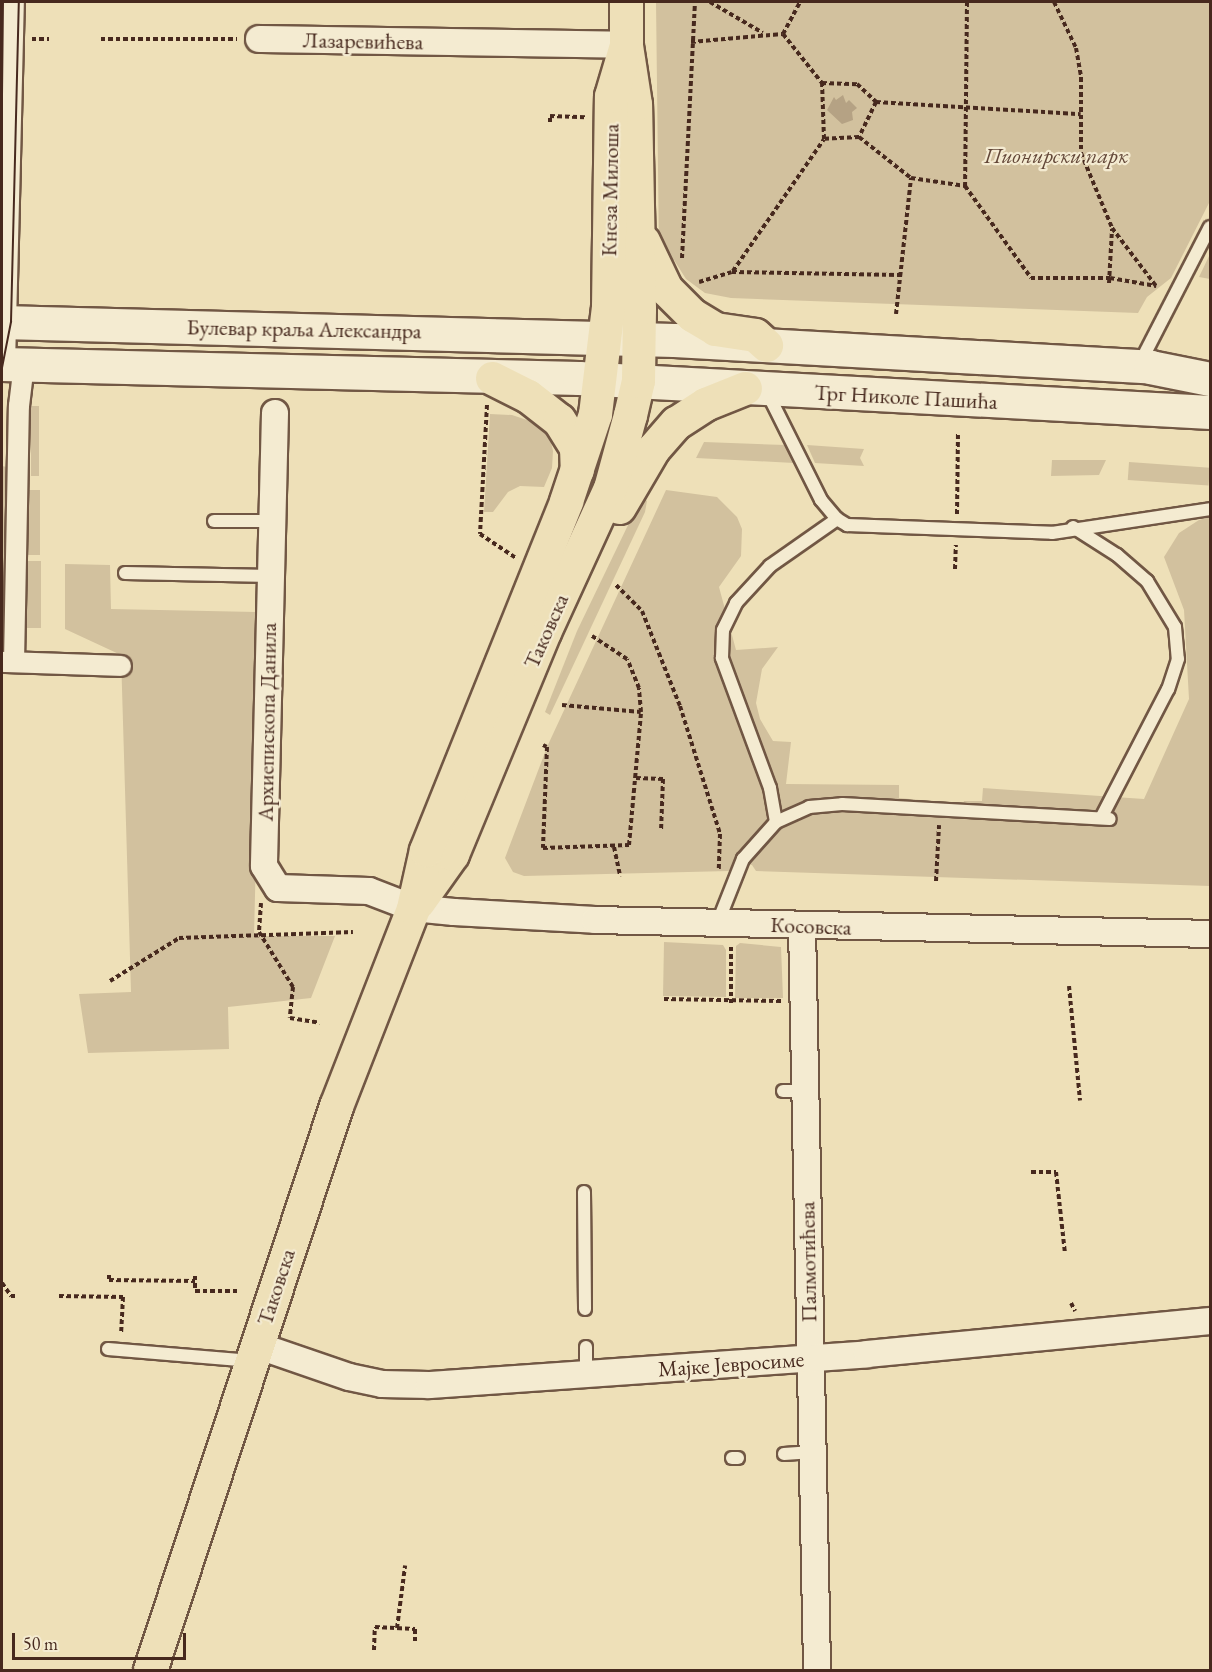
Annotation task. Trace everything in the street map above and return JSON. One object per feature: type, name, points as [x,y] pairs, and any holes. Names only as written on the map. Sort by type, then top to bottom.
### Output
[{"type":"main road","name":"Кнеза Милоша","points":[[622,338],[638,227],[634,104],[626,45],[626,2]]},
{"type":"main road","name":"Кнеза Милоша","points":[[622,338],[611,96],[626,45]]},
{"type":"main road","points":[[638,227],[647,256],[676,301],[716,328],[755,336],[766,345]]},
{"type":"main road","name":"Булевар краља Александра","points":[[2,322],[622,338]]},
{"type":"main road","name":"Трг Николе Пашића","points":[[622,338],[1144,367],[1210,380]]},
{"type":"main road","name":"Таковска","points":[[150,1671],[332,1116],[413,908],[426,850],[577,470],[595,414],[601,379],[622,338]]},
{"type":"main road","name":"Таковска","points":[[413,908],[436,882],[452,854],[610,488],[638,381],[622,338]]},
{"type":"main road","name":"Трг Николе Пашића","points":[[1144,367],[1174,360],[1210,360]]},
{"type":"main road","name":"Булевар краља Александра","points":[[9,364],[489,391],[601,379]]},
{"type":"main road","name":"Трг Николе Пашића","points":[[601,379],[1210,412]]},
{"type":"main road","points":[[578,561],[609,525],[653,448],[676,423],[705,404],[755,388]]},
{"type":"main road","points":[[489,391],[528,396],[563,425],[576,447],[577,470]]},
{"type":"street","points":[[10,2],[5,90],[2,322],[19,406],[8,662],[121,666]]},
{"type":"street","name":"Лазаревићева","points":[[259,39],[626,45]]},
{"type":"street","name":"Архиепископа Данила","points":[[275,414],[266,874],[278,888],[369,891],[413,908]]},
{"type":"street","name":"Косовска","points":[[413,908],[595,920],[1210,934]]},
{"type":"street","name":"Палмотићева","points":[[802,926],[794,1091],[811,1359],[817,1671]]},
{"type":"street","name":"Мајке Јевросиме","points":[[254,1353],[382,1384],[530,1387],[586,1374],[811,1359],[1210,1321]]},
{"type":"lane","points":[[1144,367],[1210,227]]},
{"type":"lane","points":[[755,388],[821,500],[837,519],[861,527],[1052,533],[1073,527],[1162,519],[1210,509]]},
{"type":"lane","points":[[776,822],[770,788],[722,658],[723,630],[736,603],[770,566],[837,519]]},
{"type":"lane","points":[[214,520],[272,521]]},
{"type":"lane","points":[[724,922],[743,859],[776,822],[809,807],[827,805],[1106,819],[1168,689],[1178,659],[1175,627],[1147,581],[1117,555],[1073,527]]},
{"type":"lane","points":[[125,573],[271,576]]},
{"type":"lane","points":[[585,1192],[585,1309]]},
{"type":"lane","points":[[586,1347],[586,1374]]},
{"type":"lane","points":[[108,1349],[254,1353]]},
{"type":"lane","points":[[784,1454],[813,1452]]},
{"type":"path","points":[[686,267],[682,260],[691,42],[695,2]]},
{"type":"path","points":[[710,2],[764,34]]},
{"type":"path","points":[[783,34],[800,2]]},
{"type":"path","points":[[967,2],[965,186],[1031,278],[1109,280],[1156,286],[1113,228],[1081,153],[1081,114],[1076,48],[1053,2]]},
{"type":"path","points":[[691,42],[783,34]]},
{"type":"path","points":[[732,272],[824,139],[822,83],[783,34]]},
{"type":"path","points":[[101,39],[259,39]]},
{"type":"path","points":[[822,83],[857,84],[876,102],[966,105],[1081,114]]},
{"type":"path","points":[[859,137],[876,102]]},
{"type":"path","points":[[550,122],[550,116],[593,118]]},
{"type":"path","points":[[824,139],[859,137],[911,178],[965,186]]},
{"type":"path","points":[[896,314],[911,178]]},
{"type":"path","points":[[1109,280],[1113,228]]},
{"type":"path","points":[[690,275],[694,283],[732,272],[899,275]]},
{"type":"path","points":[[489,391],[480,534],[521,562]]},
{"type":"path","points":[[956,502],[958,434]]},
{"type":"path","points":[[955,569],[956,541]]},
{"type":"path","points":[[616,585],[642,611],[680,706],[720,834],[719,873]]},
{"type":"path","points":[[543,745],[547,747],[543,848],[629,845],[642,712],[632,665],[592,636]]},
{"type":"path","points":[[562,705],[642,712]]},
{"type":"path","points":[[636,778],[663,779],[661,830]]},
{"type":"path","points":[[936,881],[940,810]]},
{"type":"path","points":[[614,847],[620,876]]},
{"type":"path","points":[[724,922],[731,1002]]},
{"type":"path","points":[[110,981],[179,938],[259,933],[353,932]]},
{"type":"path","points":[[259,933],[292,987],[290,1017],[320,1023]]},
{"type":"path","points":[[1069,986],[1080,1100]]},
{"type":"path","points":[[664,999],[731,1002],[782,1001]]},
{"type":"path","points":[[1031,1172],[1056,1172],[1065,1254]]},
{"type":"path","points":[[109,1275],[109,1280],[195,1278],[195,1291],[238,1291]]},
{"type":"path","points":[[2,1283],[11,1296],[17,1296]]},
{"type":"path","points":[[59,1296],[123,1297],[122,1314]]},
{"type":"path","points":[[397,1628],[405,1566]]},
{"type":"path","points":[[374,1650],[375,1627],[415,1629],[415,1642]]},
{"type":"green space","name":"Пионирски парк","points":[[656,2],[1210,2],[1210,201],[1171,278],[1147,297],[1138,313],[731,298],[705,293],[686,279],[674,260],[661,261],[659,252]]},
{"type":"green space","points":[[1210,254],[1210,279],[1199,277]]},
{"type":"green space","points":[[31,406],[39,406],[39,476],[31,476]]},
{"type":"green space","points":[[490,414],[512,415],[536,423],[550,438],[553,451],[552,468],[544,487],[520,486],[508,492],[493,512],[484,512]]},
{"type":"green space","points":[[704,442],[785,445],[794,463],[696,458]]},
{"type":"green space","points":[[807,445],[864,449],[860,458],[864,466],[815,463]]},
{"type":"green space","points":[[1052,460],[1106,460],[1099,475],[1051,476]]},
{"type":"green space","points":[[1129,462],[1210,468],[1209,486],[1128,480]]},
{"type":"green space","points":[[2,466],[7,467],[6,629],[2,632]]},
{"type":"green space","points":[[28,490],[40,490],[40,555],[28,555]]},
{"type":"green space","points":[[666,490],[717,497],[737,517],[742,529],[741,556],[719,587],[736,650],[778,647],[762,669],[756,703],[760,719],[773,741],[791,742],[786,784],[899,785],[899,798],[963,804],[964,801],[982,801],[983,788],[1144,799],[1189,699],[1184,610],[1164,557],[1179,533],[1199,520],[1210,517],[1210,886],[756,871],[752,865],[734,863],[729,871],[524,876],[513,872],[505,858],[547,747]]},
{"type":"green space","points":[[642,496],[647,501],[645,512],[550,715],[545,712],[577,631]]},
{"type":"green space","points":[[26,561],[41,561],[41,628],[26,628]]},
{"type":"green space","points":[[65,564],[110,565],[111,609],[262,612],[254,936],[335,936],[311,998],[228,1007],[229,1049],[88,1053],[79,994],[131,992],[121,655],[65,629]]},
{"type":"green space","points":[[664,942],[723,945],[726,950],[726,997],[663,996]]},
{"type":"green space","points":[[740,943],[781,947],[783,998],[735,998],[736,946]]},
{"type":"shaded area","points":[[843,95],[846,103],[849,100],[857,108],[852,112],[853,120],[842,124],[827,110],[834,97],[836,100]]},
{"type":"tram line","points":[[2,95],[3,2]]},
{"type":"tram line","points":[[2,368],[11,322],[19,2]]}]
